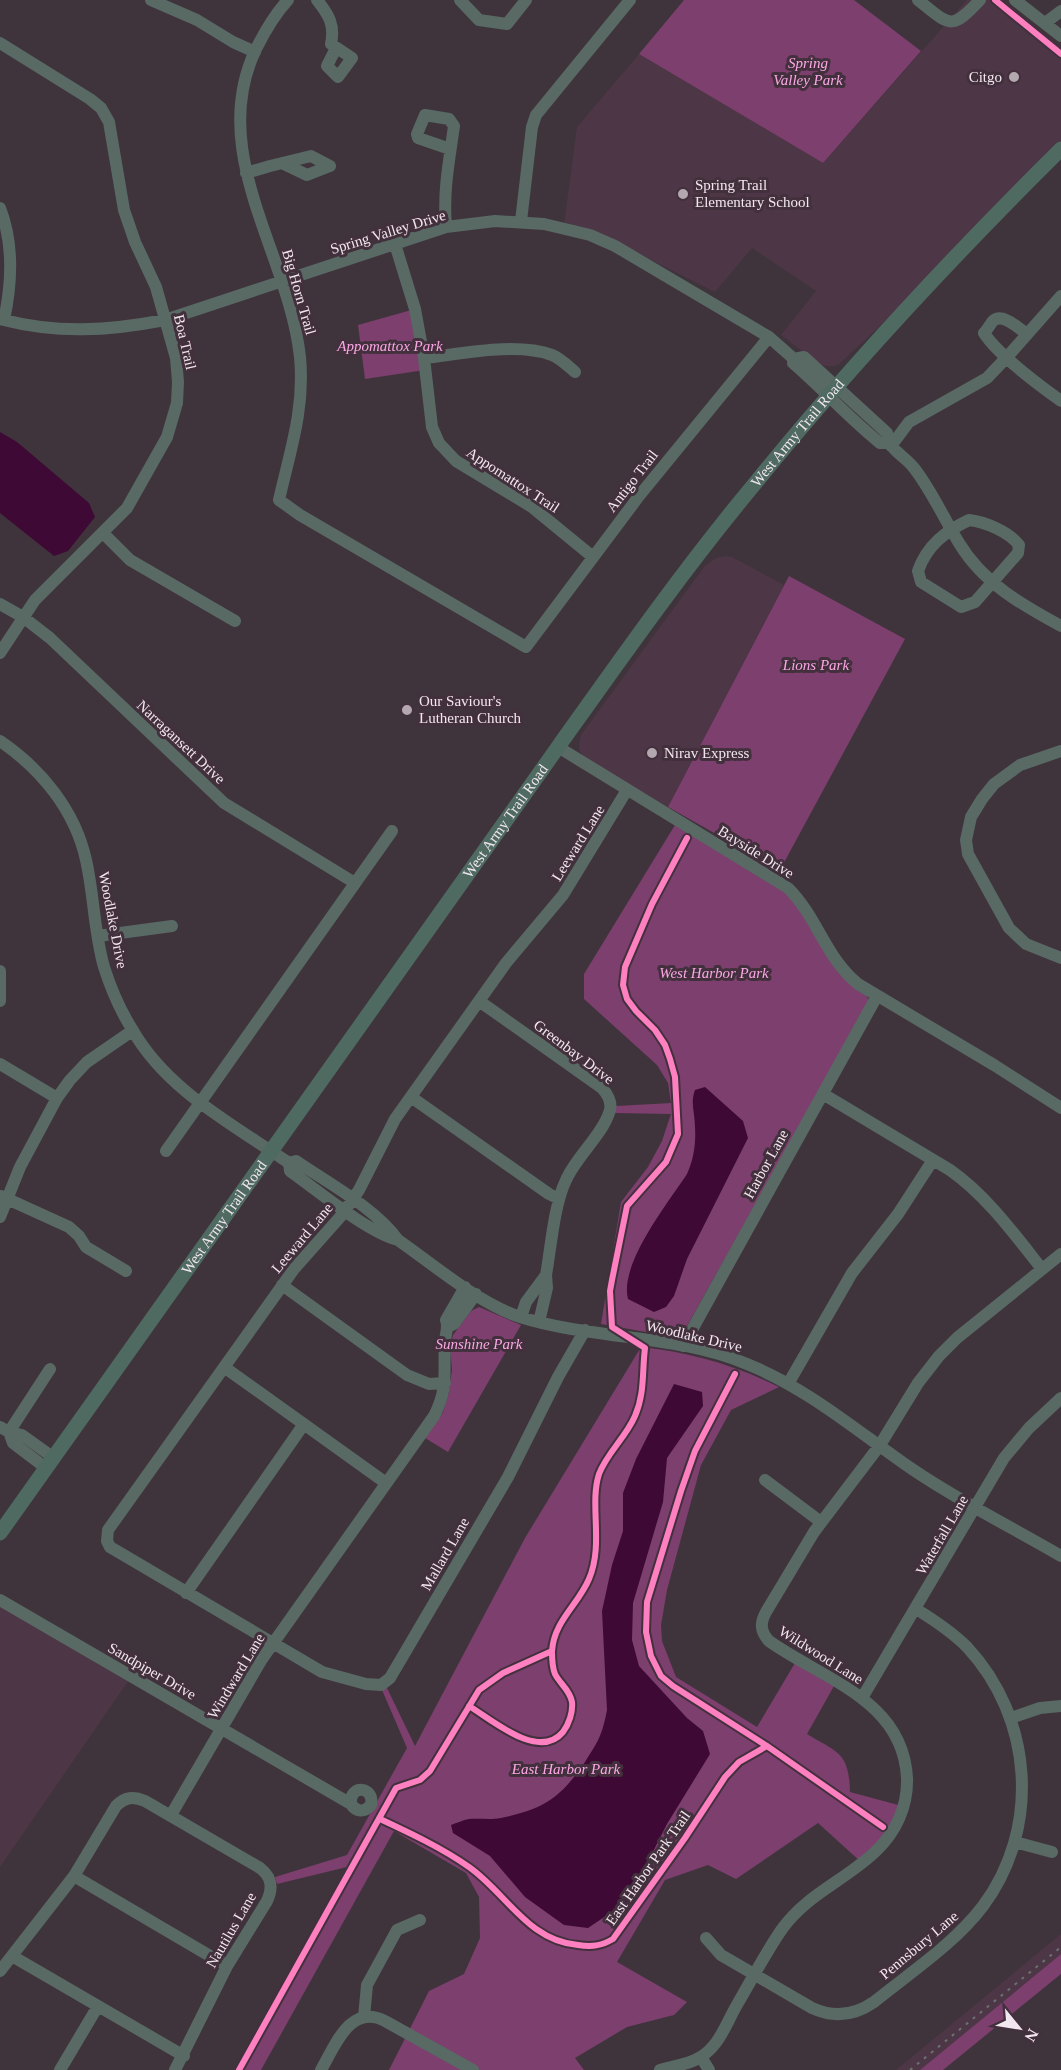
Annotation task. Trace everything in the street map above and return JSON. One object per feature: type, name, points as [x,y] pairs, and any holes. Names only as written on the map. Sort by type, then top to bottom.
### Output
[{"type":"main road","name":"West Army Trail Road","points":[[0,1533],[640,632],[710,539],[832,391],[935,277],[1061,149]]},
{"type":"street","points":[[152,0],[197,20],[233,42],[255,52]]},
{"type":"street","name":"Big Horn Trail","points":[[288,0],[266,29],[255,52],[245,75],[240,106],[240,142],[246,173],[295,327],[301,379],[296,433],[279,500],[300,515],[526,647]]},
{"type":"street","points":[[317,0],[328,14],[334,30],[331,44],[336,48]]},
{"type":"street","points":[[460,0],[479,20],[507,24],[526,0]]},
{"type":"street","points":[[520,221],[532,127],[536,115],[630,0]]},
{"type":"street","points":[[918,0],[943,20],[953,22],[963,18],[980,0]]},
{"type":"street","points":[[1015,0],[1061,36]]},
{"type":"street","points":[[1045,23],[1061,11]]},
{"type":"street","name":"Boa Trail","points":[[0,44],[90,99],[101,108],[106,116],[111,130],[124,210],[135,242],[153,278],[178,371],[173,422],[162,448],[126,508],[104,533],[43,592],[0,653]]},
{"type":"street","points":[[446,227],[444,191],[450,149]]},
{"type":"street","points":[[246,173],[282,163]]},
{"type":"street","points":[[0,208],[6,226],[10,259],[10,287],[2,320]]},
{"type":"street","name":"Spring Valley Drive","points":[[2,320],[63,330],[101,330],[165,320],[446,227],[480,222],[520,221],[570,229],[615,246],[769,337],[794,359],[804,357],[832,391]]},
{"type":"street","name":"Appomattox Trail","points":[[395,244],[415,309],[424,358],[432,427],[444,450],[463,466],[538,512],[592,557]]},
{"type":"street","points":[[890,444],[909,422],[987,378],[1061,296]]},
{"type":"street","points":[[1027,334],[1003,318],[996,318],[984,333],[1008,357],[1061,401]]},
{"type":"street","name":"Antigo Trail","points":[[526,647],[592,557],[769,337]]},
{"type":"street","points":[[424,358],[491,351],[525,351],[552,355],[575,372]]},
{"type":"street","points":[[832,391],[887,434],[890,444],[914,467],[970,558],[992,581],[1018,603],[1061,626]]},
{"type":"street","points":[[969,520],[981,521],[1014,539],[1019,545],[1016,557],[975,602],[961,608],[921,582],[918,571],[932,545],[951,529],[969,520]]},
{"type":"street","points":[[104,533],[130,560],[236,621]]},
{"type":"street","name":"Narragansett Drive","points":[[0,604],[50,638],[224,803],[355,883]]},
{"type":"street","name":"Woodlake Drive","points":[[0,741],[41,776],[64,807],[74,826],[86,858],[104,966],[112,990],[132,1031],[161,1068],[201,1102],[290,1163]]},
{"type":"street","name":"Bayside Drive","points":[[558,747],[788,888],[807,910],[839,966],[858,984],[1061,1108]]},
{"type":"street","points":[[1061,751],[1020,765],[994,784],[975,809],[968,825],[966,840],[968,854],[1009,928],[1030,947],[1061,958]]},
{"type":"street","name":"Leeward Lane","points":[[273,1643],[111,1547],[106,1540],[106,1535],[282,1285],[345,1210],[374,1163],[395,1119],[506,963],[563,895],[627,790]]},
{"type":"street","points":[[165,1151],[392,831]]},
{"type":"street","points":[[98,936],[171,926]]},
{"type":"street","points":[[0,971],[0,1001]]},
{"type":"street","name":"Harbor Lane","points":[[683,1346],[878,996]]},
{"type":"street","name":"Greenbay Drive","points":[[479,1001],[602,1088],[610,1099],[611,1106],[606,1120],[571,1171],[560,1199],[546,1275],[547,1288],[539,1322]]},
{"type":"street","points":[[0,1217],[4,1197],[57,1098],[87,1062],[132,1031]]},
{"type":"street","points":[[0,1064],[57,1098]]},
{"type":"street","points":[[823,1094],[958,1176],[978,1193],[1042,1269]]},
{"type":"street","points":[[411,1098],[549,1194],[560,1199]]},
{"type":"street","points":[[788,1384],[852,1273],[898,1214],[933,1160]]},
{"type":"street","name":"Woodlake Drive","points":[[290,1163],[296,1161],[352,1199],[391,1230],[398,1240],[470,1291],[502,1310],[539,1322],[683,1346],[731,1358],[761,1370],[827,1407],[935,1484],[1061,1556]]},
{"type":"street","name":"Woodlake Drive","points":[[290,1163],[290,1170],[345,1210],[386,1237],[398,1240]]},
{"type":"street","points":[[4,1197],[69,1227],[86,1247],[126,1271]]},
{"type":"street","name":"Wildwood Lane","points":[[660,2070],[686,2064],[701,2057],[713,2047],[776,1938],[796,1913],[810,1899],[874,1853],[890,1836],[901,1814],[907,1785],[903,1753],[898,1739],[885,1718],[862,1698],[766,1639],[761,1628],[766,1612],[821,1522],[880,1445],[918,1383],[939,1356],[957,1338],[1061,1254]]},
{"type":"street","name":"Greenbay Drive","points":[[521,1317],[526,1302],[546,1275]]},
{"type":"street","points":[[282,1285],[407,1375],[429,1384],[446,1383]]},
{"type":"street","name":"Windward Lane","points":[[171,1815],[273,1643],[434,1416],[446,1383],[445,1344],[448,1327],[446,1320],[470,1291]]},
{"type":"street","name":"Mallard Lane","points":[[273,1643],[330,1675],[366,1684],[381,1685],[390,1678],[508,1477],[558,1377],[585,1330]]},
{"type":"street","points":[[224,1367],[386,1483]]},
{"type":"street","points":[[50,1369],[5,1430],[22,1435],[50,1463]]},
{"type":"street","name":"Waterfall Lane","points":[[862,1698],[1013,1446],[1029,1428],[1060,1402]]},
{"type":"street","points":[[186,1593],[304,1425]]},
{"type":"street","points":[[765,1480],[821,1522]]},
{"type":"street","name":"Sandpiper Drive","points":[[0,1600],[351,1803]]},
{"type":"street","name":"Pennsbury Lane","points":[[706,1938],[721,1955],[805,2004],[825,2013],[847,2014],[863,2009],[952,1938],[972,1918],[996,1886],[1015,1842],[1022,1804],[1018,1744],[1011,1718],[995,1684],[975,1657],[953,1635],[916,1609]]},
{"type":"street","points":[[1011,1718],[1040,1708],[1061,1706]]},
{"type":"street","points":[[0,1971],[74,1876],[116,1806],[124,1798],[141,1799],[171,1815]]},
{"type":"street","name":"Nautilus Lane","points":[[171,1815],[260,1868],[269,1877],[271,1888],[270,1894],[227,1966],[175,2070]]},
{"type":"street","points":[[1015,1842],[1052,1852]]},
{"type":"street","points":[[74,1876],[227,1966]]},
{"type":"street","points":[[364,2017],[367,1985],[397,1930],[420,1920]]},
{"type":"street","points":[[12,1956],[184,2056]]},
{"type":"street","points":[[60,2070],[98,2006]]},
{"type":"street","points":[[321,2070],[346,2028],[355,2020],[374,2016],[473,2070]]},
{"type":"street","points":[[701,2057],[709,2070]]},
{"type":"shaded area","points":[[967,0],[989,0],[1061,51],[1061,143],[894,313],[839,364],[825,366],[818,363],[781,335],[816,291],[752,248],[715,292],[625,247],[564,225],[577,127],[639,54],[823,163]]},
{"type":"shaded area","points":[[0,432],[17,442],[89,503],[95,517],[68,551],[54,556],[0,513]]},
{"type":"shaded area","points":[[732,557],[784,585],[668,807],[586,759],[580,752],[579,743],[581,735],[704,567],[716,558]]},
{"type":"shaded area","points":[[705,1087],[743,1121],[748,1138],[687,1259],[674,1296],[666,1307],[654,1312],[628,1299],[627,1285],[631,1269],[647,1234],[687,1174],[693,1157],[695,1139],[693,1104],[695,1090]]},
{"type":"shaded area","points":[[674,1384],[702,1392],[703,1406],[667,1458],[663,1502],[633,1603],[632,1640],[639,1666],[687,1718],[703,1731],[710,1754],[667,1824],[628,1901],[588,1928],[564,1925],[525,1897],[490,1856],[453,1833],[451,1825],[469,1819],[497,1819],[516,1815],[549,1801],[574,1777],[596,1744],[607,1710],[602,1611],[612,1565],[623,1531],[623,1493],[636,1459]]},
{"type":"shaded area","points":[[0,1604],[129,1680],[0,1867]]},
{"type":"shaded area","points":[[1061,1934],[1061,1954],[920,2070],[896,2070]]},
{"type":"green space","name":"Spring Valley Park","points":[[684,0],[854,0],[921,51],[823,163],[639,54]]},
{"type":"green space","name":"Appomattox Park","points":[[415,309],[425,370],[365,379],[358,325]]},
{"type":"green space","name":"Lions Park","points":[[789,576],[905,639],[780,870],[668,807]]},
{"type":"green space","name":"West Harbor Park","points":[[675,825],[779,888],[795,901],[869,1002],[683,1333],[674,1337],[601,1324],[621,1202],[648,1167],[662,1141],[671,1114],[615,1113],[616,1106],[671,1103],[668,1083],[657,1065],[584,999],[584,974]]},
{"type":"green space","name":"Sunshine Park","points":[[479,1307],[521,1325],[448,1452],[425,1438],[443,1412],[448,1396],[452,1370],[450,1348],[453,1335],[471,1311]]},
{"type":"green space","name":"East Harbor Park","points":[[641,1347],[677,1352],[712,1361],[746,1372],[779,1387],[731,1410],[701,1465],[667,1590],[661,1625],[662,1641],[676,1677],[757,1727],[795,1663],[834,1686],[807,1734],[840,1755],[847,1769],[850,1792],[902,1806],[890,1832],[861,1862],[818,1823],[736,1879],[708,1865],[665,1880],[617,1962],[687,2002],[674,2015],[627,2027],[575,2058],[584,2070],[389,2070],[429,1991],[464,1974],[480,1938],[479,1897],[466,1873],[394,1831],[261,2070],[234,2070],[347,1867],[277,1884],[275,1877],[347,1855],[407,1748],[382,1690],[387,1688],[415,1746],[525,1538]]},
{"type":"green space","points":[[1061,1954],[1061,1974],[943,2070],[920,2070]]},
{"type":"railway","points":[[910,2070],[1061,1947]]},
{"type":"cycle path","points":[[995,0],[1061,54]]},
{"type":"cycle path","points":[[239,2070],[396,1788],[420,1780],[430,1771],[479,1690],[503,1673],[552,1651],[557,1631],[589,1579],[595,1552],[595,1499],[599,1474],[635,1416],[643,1382],[645,1348],[612,1327],[610,1291],[612,1280],[627,1206],[666,1162],[678,1134],[675,1077],[670,1059],[665,1045],[655,1030],[627,999],[623,985],[625,967],[652,904],[687,838]]},
{"type":"cycle path","points":[[735,1374],[695,1451],[647,1602],[646,1632],[651,1656],[661,1676],[673,1686],[767,1746],[883,1827]]},
{"type":"cycle path","points":[[469,1706],[516,1735],[541,1742],[553,1740],[565,1729],[570,1718],[572,1702],[554,1671],[552,1651]]},
{"type":"cycle path","name":"East Harbor Park Trail","points":[[380,1819],[437,1847],[469,1867],[531,1925],[545,1935],[560,1942],[583,1946],[596,1945],[613,1939],[725,1777],[739,1762],[767,1746]]},
{"type":"place","name":"Citgo","points":[[1014,77]]},
{"type":"place","name":"Spring Trail Elementary School","points":[[683,194]]},
{"type":"place","name":"Our Saviour's Lutheran Church","points":[[407,710]]},
{"type":"place","name":"Nirav Express","points":[[652,753]]}]
